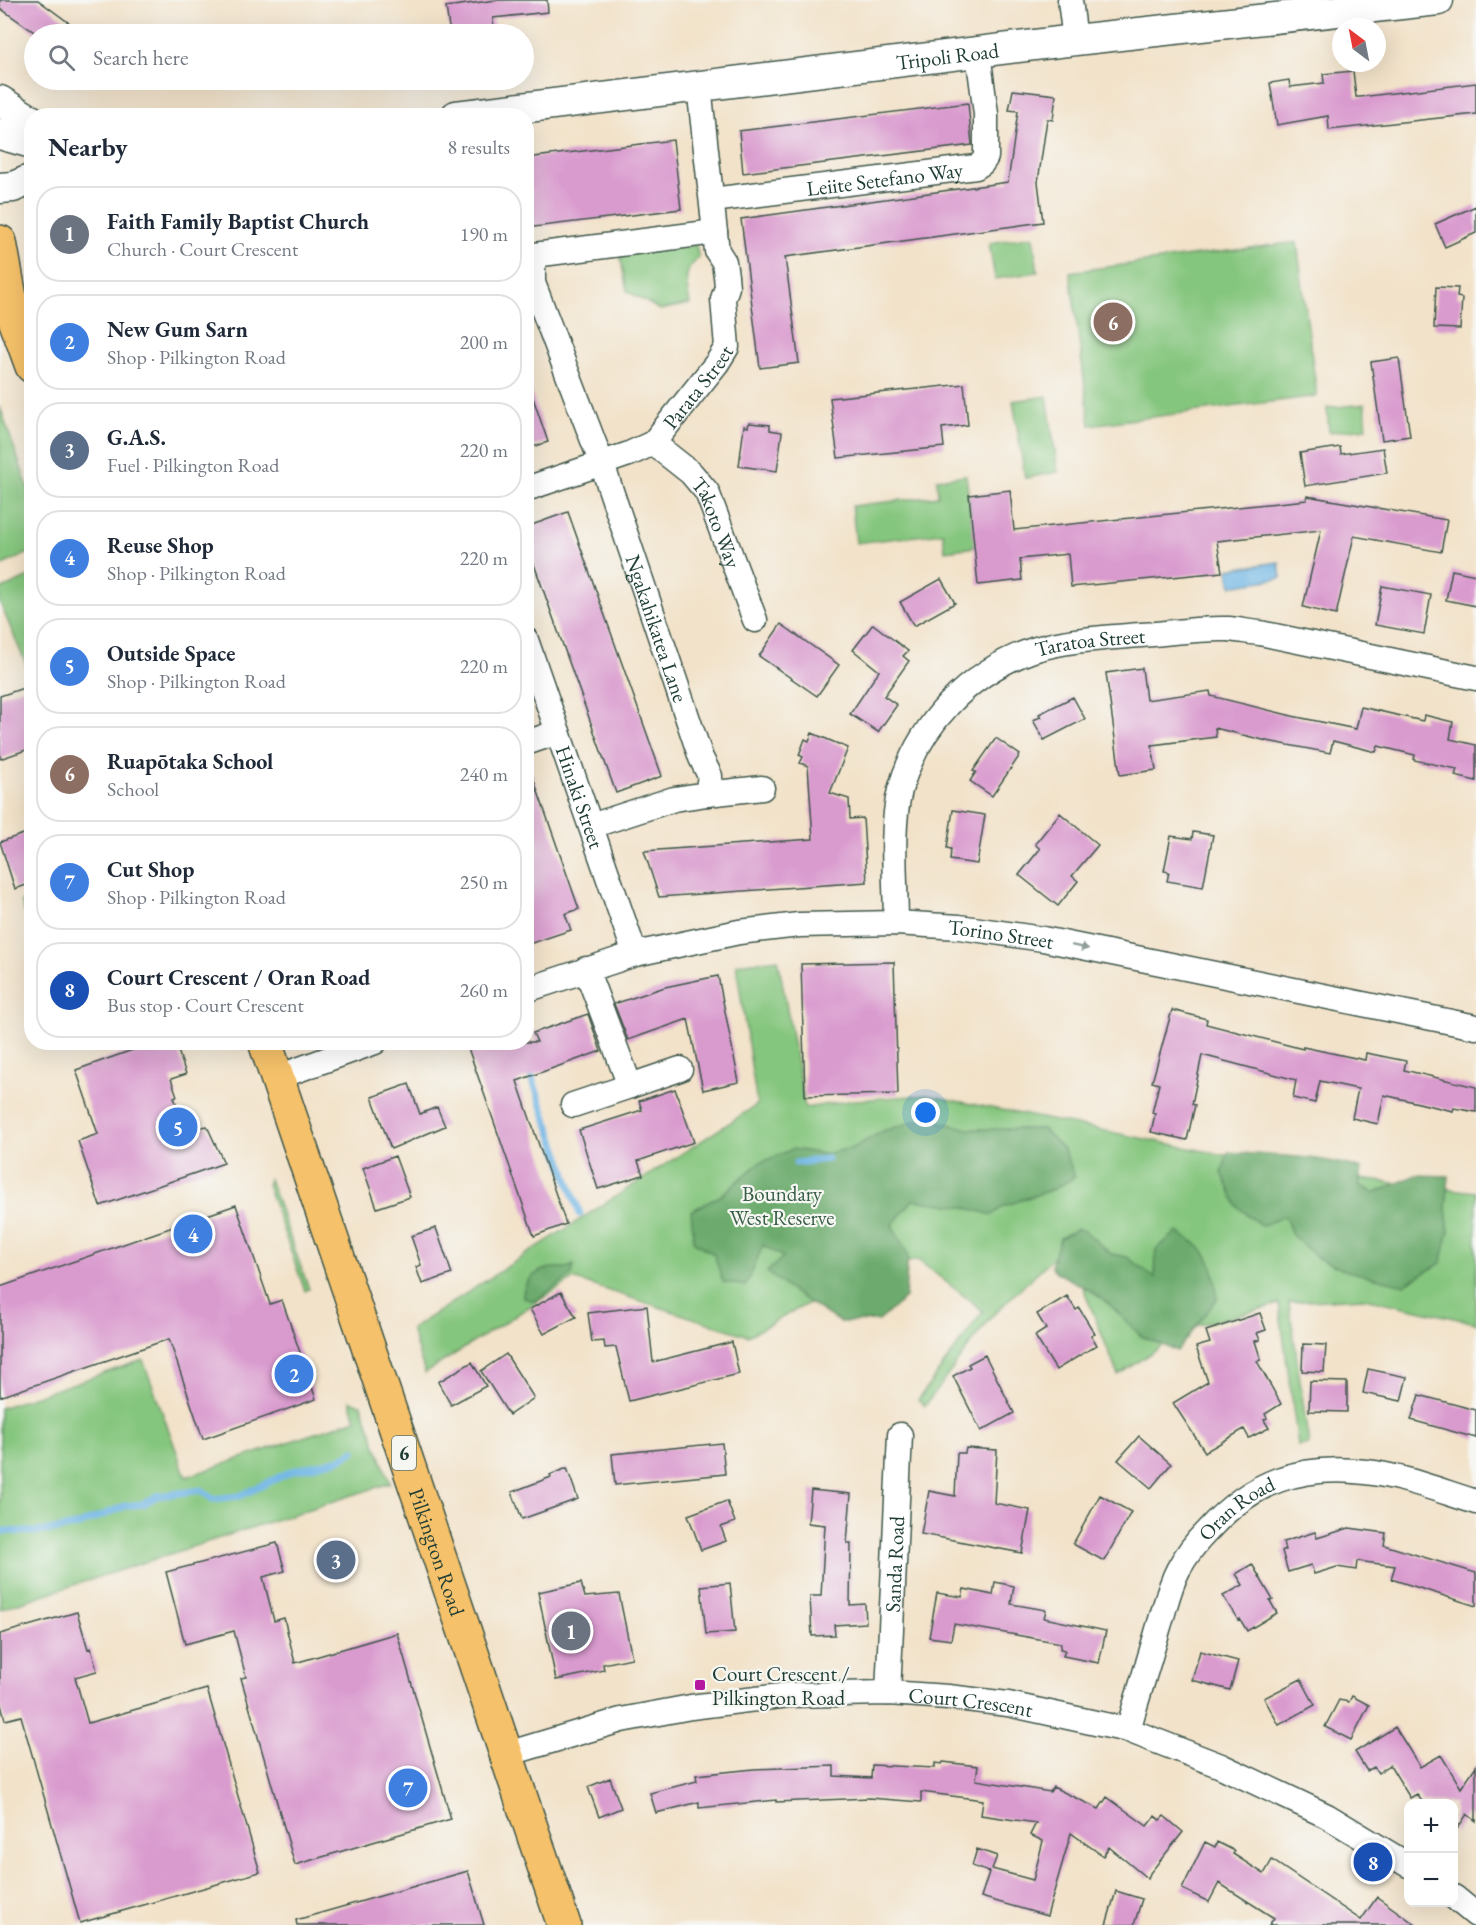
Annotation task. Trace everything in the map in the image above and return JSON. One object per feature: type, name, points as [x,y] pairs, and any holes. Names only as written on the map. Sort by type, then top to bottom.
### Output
[{"type":"main road","points":[[0,242],[7,303],[24,346]]},
{"type":"main road","name":"Pilkington Road","points":[[268,1050],[564,1925]]},
{"type":"street","points":[[1070,0],[1074,40]]},
{"type":"street","name":"Tripoli Road","points":[[521,108],[1074,40],[1438,0]]},
{"type":"street","name":"Leiite Setefano Way","points":[[712,200],[976,167],[986,157],[986,114],[978,53]]},
{"type":"street","name":"Parata Street","points":[[534,486],[602,464],[653,443],[717,363],[727,347],[723,299],[727,287],[726,276],[724,262],[717,251],[699,86]]},
{"type":"street","points":[[0,101],[24,116]]},
{"type":"street","points":[[0,134],[24,141]]},
{"type":"street","points":[[0,188],[13,187],[24,182]]},
{"type":"street","points":[[534,255],[715,232]]},
{"type":"street","name":"Ngakahikatea Lane","points":[[534,288],[602,464],[701,758],[710,776],[707,794]]},
{"type":"street","name":"Takoto Way","points":[[653,443],[690,473],[707,492],[755,620]]},
{"type":"street","name":"Taratoa Street","points":[[896,923],[896,826],[900,792],[909,766],[920,742],[935,719],[951,702],[989,670],[1011,659],[1035,650],[1082,640],[1227,629],[1260,633],[1476,678]]},
{"type":"street","name":"Hinaki Street","points":[[534,663],[635,954]]},
{"type":"street","points":[[534,740],[558,732]]},
{"type":"street","points":[[591,826],[674,799],[762,788]]},
{"type":"street","name":"Torino Street","points":[[534,987],[635,954],[739,932],[813,924],[896,923],[959,927],[1043,939],[1476,1027]]},
{"type":"street","points":[[586,969],[630,1086]]},
{"type":"street","points":[[278,1077],[353,1050]]},
{"type":"street","points":[[573,1105],[680,1069]]},
{"type":"street","name":"Sanda Road","points":[[888,1694],[900,1435]]},
{"type":"street","name":"Oran Road","points":[[1128,1730],[1177,1571],[1194,1545],[1217,1519],[1251,1492],[1274,1480],[1290,1475],[1306,1472],[1356,1471],[1388,1476],[1476,1502]]},
{"type":"street","name":"Court Crescent","points":[[507,1754],[610,1722],[691,1707],[789,1695],[888,1694],[948,1697],[1008,1704],[1128,1730],[1221,1766],[1327,1816],[1404,1863]]},
{"type":"street","points":[[1458,1900],[1476,1915]]},
{"type":"green space","points":[[1033,236],[1038,272],[995,279],[989,243]]},
{"type":"green space","points":[[1297,242],[1317,396],[1090,425],[1070,272]]},
{"type":"green space","points":[[696,245],[699,258],[687,273],[690,304],[660,310],[627,291],[620,255]]},
{"type":"green space","points":[[1047,396],[1058,472],[1025,478],[1013,401]]},
{"type":"green space","points":[[1365,404],[1367,428],[1329,432],[1327,408]]},
{"type":"green space","points":[[0,407],[24,476],[24,555],[0,566]]},
{"type":"green space","points":[[966,475],[975,547],[945,551],[943,533],[856,543],[852,506],[938,496],[937,479]]},
{"type":"green space","points":[[24,579],[24,660],[0,603],[0,590]]},
{"type":"green space","name":"Boundary West Reserve","points":[[778,959],[805,1108],[855,1100],[927,1095],[1323,1175],[1476,1192],[1476,1323],[1364,1298],[1289,1302],[1309,1444],[1298,1446],[1279,1304],[1188,1328],[1118,1375],[1066,1245],[991,1317],[925,1406],[918,1400],[983,1311],[918,1260],[870,1270],[748,1336],[573,1279],[425,1373],[411,1329],[757,1105],[736,964]]},
{"type":"green space","points":[[925,1118],[968,1129],[1043,1129],[1064,1150],[1075,1177],[1054,1189],[1004,1206],[992,1215],[964,1207],[913,1200],[892,1225],[908,1255],[905,1298],[879,1321],[839,1322],[787,1288],[767,1272],[783,1257],[763,1245],[746,1286],[723,1282],[714,1254],[694,1242],[691,1211],[720,1196],[759,1163],[793,1149],[823,1154],[853,1148],[883,1131]]},
{"type":"green space","points":[[1228,1152],[1296,1157],[1346,1164],[1362,1169],[1359,1185],[1375,1193],[1416,1175],[1449,1176],[1446,1208],[1449,1231],[1441,1263],[1404,1285],[1344,1270],[1318,1258],[1292,1235],[1285,1216],[1261,1226],[1237,1206],[1222,1173]]},
{"type":"green space","points":[[269,1179],[309,1289],[305,1291],[267,1185]]},
{"type":"green space","points":[[1077,1229],[1085,1231],[1111,1254],[1127,1257],[1155,1278],[1156,1249],[1177,1232],[1197,1245],[1209,1258],[1217,1299],[1177,1351],[1141,1336],[1110,1305],[1088,1289],[1056,1272],[1051,1266],[1060,1238]]},
{"type":"green space","points":[[574,1265],[572,1275],[535,1301],[523,1298],[525,1286],[537,1273]]},
{"type":"green space","points":[[143,1360],[186,1477],[356,1419],[350,1401],[361,1404],[390,1483],[0,1609],[0,1408]]},
{"type":"water","points":[[1279,562],[1281,578],[1231,586],[1228,569]]},
{"type":"building","points":[[0,0],[38,0],[70,24],[24,25],[0,8]]},
{"type":"building","points":[[496,0],[547,0],[548,12],[493,18],[494,24],[449,24],[446,7]]},
{"type":"building","points":[[1353,72],[1356,97],[1476,83],[1476,114],[1329,130],[1328,116],[1277,125],[1270,83],[1289,80],[1290,87],[1324,83],[1323,74]]},
{"type":"building","points":[[1013,90],[1056,95],[1053,120],[1047,119],[1038,182],[1043,222],[785,257],[799,363],[760,368],[741,219],[1008,182],[1018,111],[1009,110]]},
{"type":"building","points":[[968,103],[972,145],[743,173],[739,131]]},
{"type":"building","points":[[673,140],[681,209],[534,227],[534,157]]},
{"type":"building","points":[[1476,206],[1476,233],[1445,247],[1435,224]]},
{"type":"building","points":[[1436,287],[1458,288],[1457,297],[1462,298],[1460,329],[1434,328]]},
{"type":"building","points":[[1399,358],[1410,436],[1382,440],[1371,362]]},
{"type":"building","points":[[964,384],[968,425],[942,428],[944,447],[838,458],[830,398]]},
{"type":"building","points":[[534,401],[548,442],[534,446]]},
{"type":"building","points":[[749,423],[770,425],[770,430],[782,432],[777,471],[739,466],[744,426],[748,427]]},
{"type":"building","points":[[1340,447],[1341,454],[1383,448],[1387,473],[1305,486],[1300,453]]},
{"type":"building","points":[[1010,490],[1014,530],[1307,500],[1307,496],[1447,520],[1441,552],[1354,536],[1336,615],[1303,607],[1321,530],[1217,541],[1222,572],[1071,587],[1068,554],[1020,559],[1022,580],[978,585],[969,495]]},
{"type":"building","points":[[568,512],[662,776],[616,793],[534,564],[534,524]]},
{"type":"building","points":[[1452,570],[1476,575],[1476,606],[1446,600]]},
{"type":"building","points":[[941,579],[955,603],[914,626],[900,602]]},
{"type":"building","points":[[1382,586],[1431,595],[1424,634],[1375,625]]},
{"type":"building","points":[[781,624],[839,665],[817,696],[759,656]]},
{"type":"building","points":[[873,624],[908,651],[903,656],[909,661],[884,696],[897,705],[878,732],[850,714],[879,671],[853,650]]},
{"type":"building","points":[[1142,668],[1146,700],[1210,691],[1211,696],[1356,729],[1361,707],[1423,721],[1424,715],[1453,722],[1450,739],[1476,745],[1476,781],[1455,776],[1457,769],[1414,760],[1415,755],[1378,746],[1376,752],[1333,741],[1330,753],[1215,728],[1216,737],[1152,745],[1156,770],[1120,775],[1106,673]]},
{"type":"building","points":[[24,688],[24,751],[0,759],[0,696]]},
{"type":"building","points":[[1073,697],[1085,719],[1044,740],[1033,720],[1041,717],[1039,714]]},
{"type":"building","points":[[812,733],[848,748],[830,793],[849,799],[850,819],[863,818],[867,882],[659,897],[644,851],[813,839],[808,766],[800,763],[803,757],[799,755],[805,739],[809,741]]},
{"type":"building","points":[[996,738],[1020,755],[992,796],[970,781],[976,772],[973,771]]},
{"type":"building","points":[[534,780],[579,909],[565,914],[571,930],[534,942]]},
{"type":"building","points":[[953,810],[985,815],[977,864],[950,860],[951,849],[947,848]]},
{"type":"building","points":[[1060,813],[1098,845],[1072,876],[1078,881],[1058,906],[1019,875],[1040,849],[1035,844]]},
{"type":"building","points":[[1193,832],[1213,835],[1203,887],[1167,881],[1169,872],[1164,871],[1171,836],[1192,839]]},
{"type":"building","points":[[24,834],[24,886],[15,889],[0,842]]},
{"type":"building","points":[[894,962],[898,1094],[805,1096],[801,964]]},
{"type":"building","points":[[718,976],[739,1082],[703,1090],[688,1019],[628,1040],[614,1004],[665,987]]},
{"type":"building","points":[[1172,1010],[1207,1019],[1206,1024],[1303,1049],[1303,1047],[1365,1060],[1366,1053],[1406,1061],[1404,1070],[1476,1087],[1476,1112],[1454,1108],[1453,1111],[1384,1095],[1378,1124],[1352,1118],[1358,1089],[1320,1081],[1315,1103],[1293,1098],[1296,1080],[1202,1055],[1187,1140],[1151,1132],[1155,1114],[1152,1113],[1159,1084],[1152,1082]]},
{"type":"building","points":[[588,1014],[601,1051],[517,1081],[566,1224],[534,1236],[469,1050],[534,1050],[534,1042],[537,1042],[534,1033]]},
{"type":"building","points":[[132,1050],[178,1050],[186,1074],[171,1079],[177,1096],[174,1097],[185,1130],[207,1126],[224,1163],[100,1206],[78,1141],[98,1134],[76,1070]]},
{"type":"building","points":[[409,1084],[420,1114],[437,1107],[445,1126],[391,1149],[372,1097]]},
{"type":"building","points":[[675,1089],[694,1142],[638,1161],[643,1175],[598,1189],[579,1130],[642,1110],[639,1101]]},
{"type":"building","points":[[395,1156],[410,1197],[377,1208],[363,1168]]},
{"type":"building","points":[[236,1205],[270,1304],[282,1300],[316,1399],[203,1439],[169,1339],[0,1397],[0,1287]]},
{"type":"building","points":[[436,1228],[452,1274],[422,1284],[416,1267],[421,1265],[411,1236]]},
{"type":"building","points":[[561,1292],[576,1317],[544,1334],[530,1309]]},
{"type":"building","points":[[1067,1296],[1076,1310],[1079,1308],[1095,1334],[1091,1335],[1097,1345],[1056,1370],[1035,1336],[1046,1329],[1037,1314]]},
{"type":"building","points":[[647,1306],[653,1362],[732,1342],[739,1374],[629,1401],[616,1347],[605,1348],[604,1341],[592,1342],[588,1313]]},
{"type":"building","points":[[1260,1313],[1266,1330],[1257,1333],[1260,1340],[1255,1341],[1261,1360],[1257,1361],[1281,1404],[1265,1414],[1267,1418],[1264,1420],[1269,1428],[1249,1438],[1244,1429],[1205,1452],[1173,1403],[1208,1382],[1196,1347],[1210,1343],[1206,1331]]},
{"type":"building","points":[[1303,1344],[1326,1345],[1324,1372],[1302,1371]]},
{"type":"building","points":[[506,1354],[534,1398],[509,1415],[481,1371]]},
{"type":"building","points":[[985,1355],[1014,1413],[981,1431],[953,1376],[970,1367],[968,1364]]},
{"type":"building","points":[[472,1362],[486,1386],[451,1405],[438,1382]]},
{"type":"building","points":[[1368,1369],[1407,1377],[1401,1401],[1363,1393]]},
{"type":"building","points":[[1310,1381],[1347,1382],[1347,1412],[1309,1411]]},
{"type":"building","points":[[1419,1395],[1476,1410],[1476,1438],[1411,1420]]},
{"type":"building","points":[[1139,1436],[1171,1464],[1151,1488],[1118,1460]]},
{"type":"building","points":[[722,1443],[725,1474],[615,1485],[612,1454]]},
{"type":"building","points":[[966,1448],[997,1450],[994,1503],[1030,1510],[1022,1553],[921,1534],[929,1491],[955,1496],[957,1453],[965,1453]]},
{"type":"building","points":[[567,1468],[578,1499],[522,1519],[512,1492],[551,1477],[550,1475]]},
{"type":"building","points":[[811,1490],[851,1494],[847,1543],[851,1543],[850,1605],[865,1604],[866,1623],[834,1625],[835,1635],[812,1636],[810,1596],[821,1596],[825,1525],[808,1523]]},
{"type":"building","points":[[1100,1495],[1131,1512],[1104,1561],[1073,1544]]},
{"type":"building","points":[[727,1501],[735,1522],[721,1527],[726,1541],[701,1550],[688,1515]]},
{"type":"building","points":[[1349,1528],[1386,1533],[1384,1545],[1476,1573],[1476,1606],[1391,1579],[1395,1566],[1357,1561],[1356,1570],[1337,1567],[1314,1574],[1311,1565],[1288,1572],[1282,1551],[1285,1550],[1283,1542],[1315,1532],[1317,1538]]},
{"type":"building","points":[[277,1543],[285,1571],[263,1577],[274,1621],[284,1618],[295,1663],[397,1633],[451,1819],[295,1865],[241,1678],[246,1677],[234,1631],[185,1644],[166,1572]]},
{"type":"building","points":[[1252,1564],[1273,1600],[1270,1601],[1277,1613],[1247,1631],[1223,1596],[1243,1585],[1236,1574]]},
{"type":"building","points":[[995,1582],[1014,1586],[1011,1604],[1046,1610],[1044,1618],[1106,1631],[1099,1663],[1063,1656],[1065,1650],[1060,1649],[1061,1643],[954,1624],[951,1640],[929,1637],[937,1593],[962,1597],[964,1589],[993,1595]]},
{"type":"building","points":[[581,1583],[585,1597],[619,1594],[632,1658],[603,1664],[604,1670],[556,1680],[538,1592]]},
{"type":"building","points":[[730,1583],[735,1632],[706,1634],[701,1586]]},
{"type":"building","points":[[77,1612],[97,1671],[75,1677],[88,1723],[207,1689],[260,1872],[80,1923],[21,1716],[5,1720],[0,1701],[0,1634]]},
{"type":"building","points":[[1200,1651],[1238,1661],[1230,1690],[1192,1680]]},
{"type":"building","points":[[1301,1679],[1315,1705],[1279,1725],[1264,1698]]},
{"type":"building","points":[[1352,1696],[1369,1705],[1351,1740],[1325,1727],[1339,1700],[1349,1702]]},
{"type":"building","points":[[1395,1727],[1420,1767],[1441,1755],[1461,1788],[1476,1766],[1476,1821],[1467,1814],[1458,1828],[1458,1799],[1420,1799],[1417,1794],[1410,1798],[1390,1765],[1378,1773],[1374,1767],[1367,1771],[1355,1752]]},
{"type":"building","points":[[943,1762],[978,1766],[976,1780],[1050,1792],[1053,1787],[1099,1809],[1107,1797],[1147,1826],[1155,1816],[1160,1820],[1164,1816],[1183,1832],[1150,1873],[1148,1879],[1109,1847],[1103,1856],[1071,1833],[1047,1916],[981,1897],[989,1872],[972,1866],[977,1849],[997,1856],[992,1869],[1033,1880],[1043,1841],[1030,1835],[1036,1823],[981,1815],[983,1800],[921,1792],[921,1802],[869,1798],[776,1802],[776,1800],[699,1808],[699,1802],[656,1813],[650,1793],[697,1781],[696,1775],[754,1769],[834,1766],[834,1776],[871,1778],[872,1765],[935,1768],[935,1763],[942,1764]]},
{"type":"building","points":[[610,1778],[621,1808],[599,1817],[588,1787]]},
{"type":"building","points":[[1205,1842],[1215,1847],[1217,1842],[1235,1851],[1233,1854],[1264,1874],[1272,1860],[1361,1920],[1377,1897],[1416,1925],[1269,1925],[1274,1918],[1219,1883],[1209,1902],[1182,1889]]},
{"type":"building","points":[[468,1871],[484,1925],[297,1925],[296,1920]]},
{"type":"building","points":[[1116,1891],[1142,1899],[1134,1925],[1106,1925]]},
{"type":"waterway","points":[[528,1067],[580,1214]]},
{"type":"waterway","points":[[796,1163],[827,1159]]},
{"type":"waterway","points":[[0,1531],[36,1532],[79,1525],[125,1506],[143,1504],[157,1496],[202,1490],[212,1499],[240,1496],[292,1471],[340,1459],[354,1451]]},
{"type":"place","name":"Ruapōtaka School","points":[[1113,322]]},
{"type":"place","name":"Outside Space","points":[[178,1127]]},
{"type":"place","name":"Reuse Shop","points":[[193,1234]]},
{"type":"place","name":"New Gum Sarn","points":[[294,1374]]},
{"type":"place","name":"G.A.S.","points":[[336,1560]]},
{"type":"place","name":"Faith Family Baptist Church","points":[[571,1631]]},
{"type":"place","name":"Court Crescent / Pilkington Road","points":[[700,1685]]},
{"type":"place","name":"Cut Shop","points":[[408,1788]]},
{"type":"place","name":"Court Crescent / Oran Road","points":[[1373,1862]]}]
